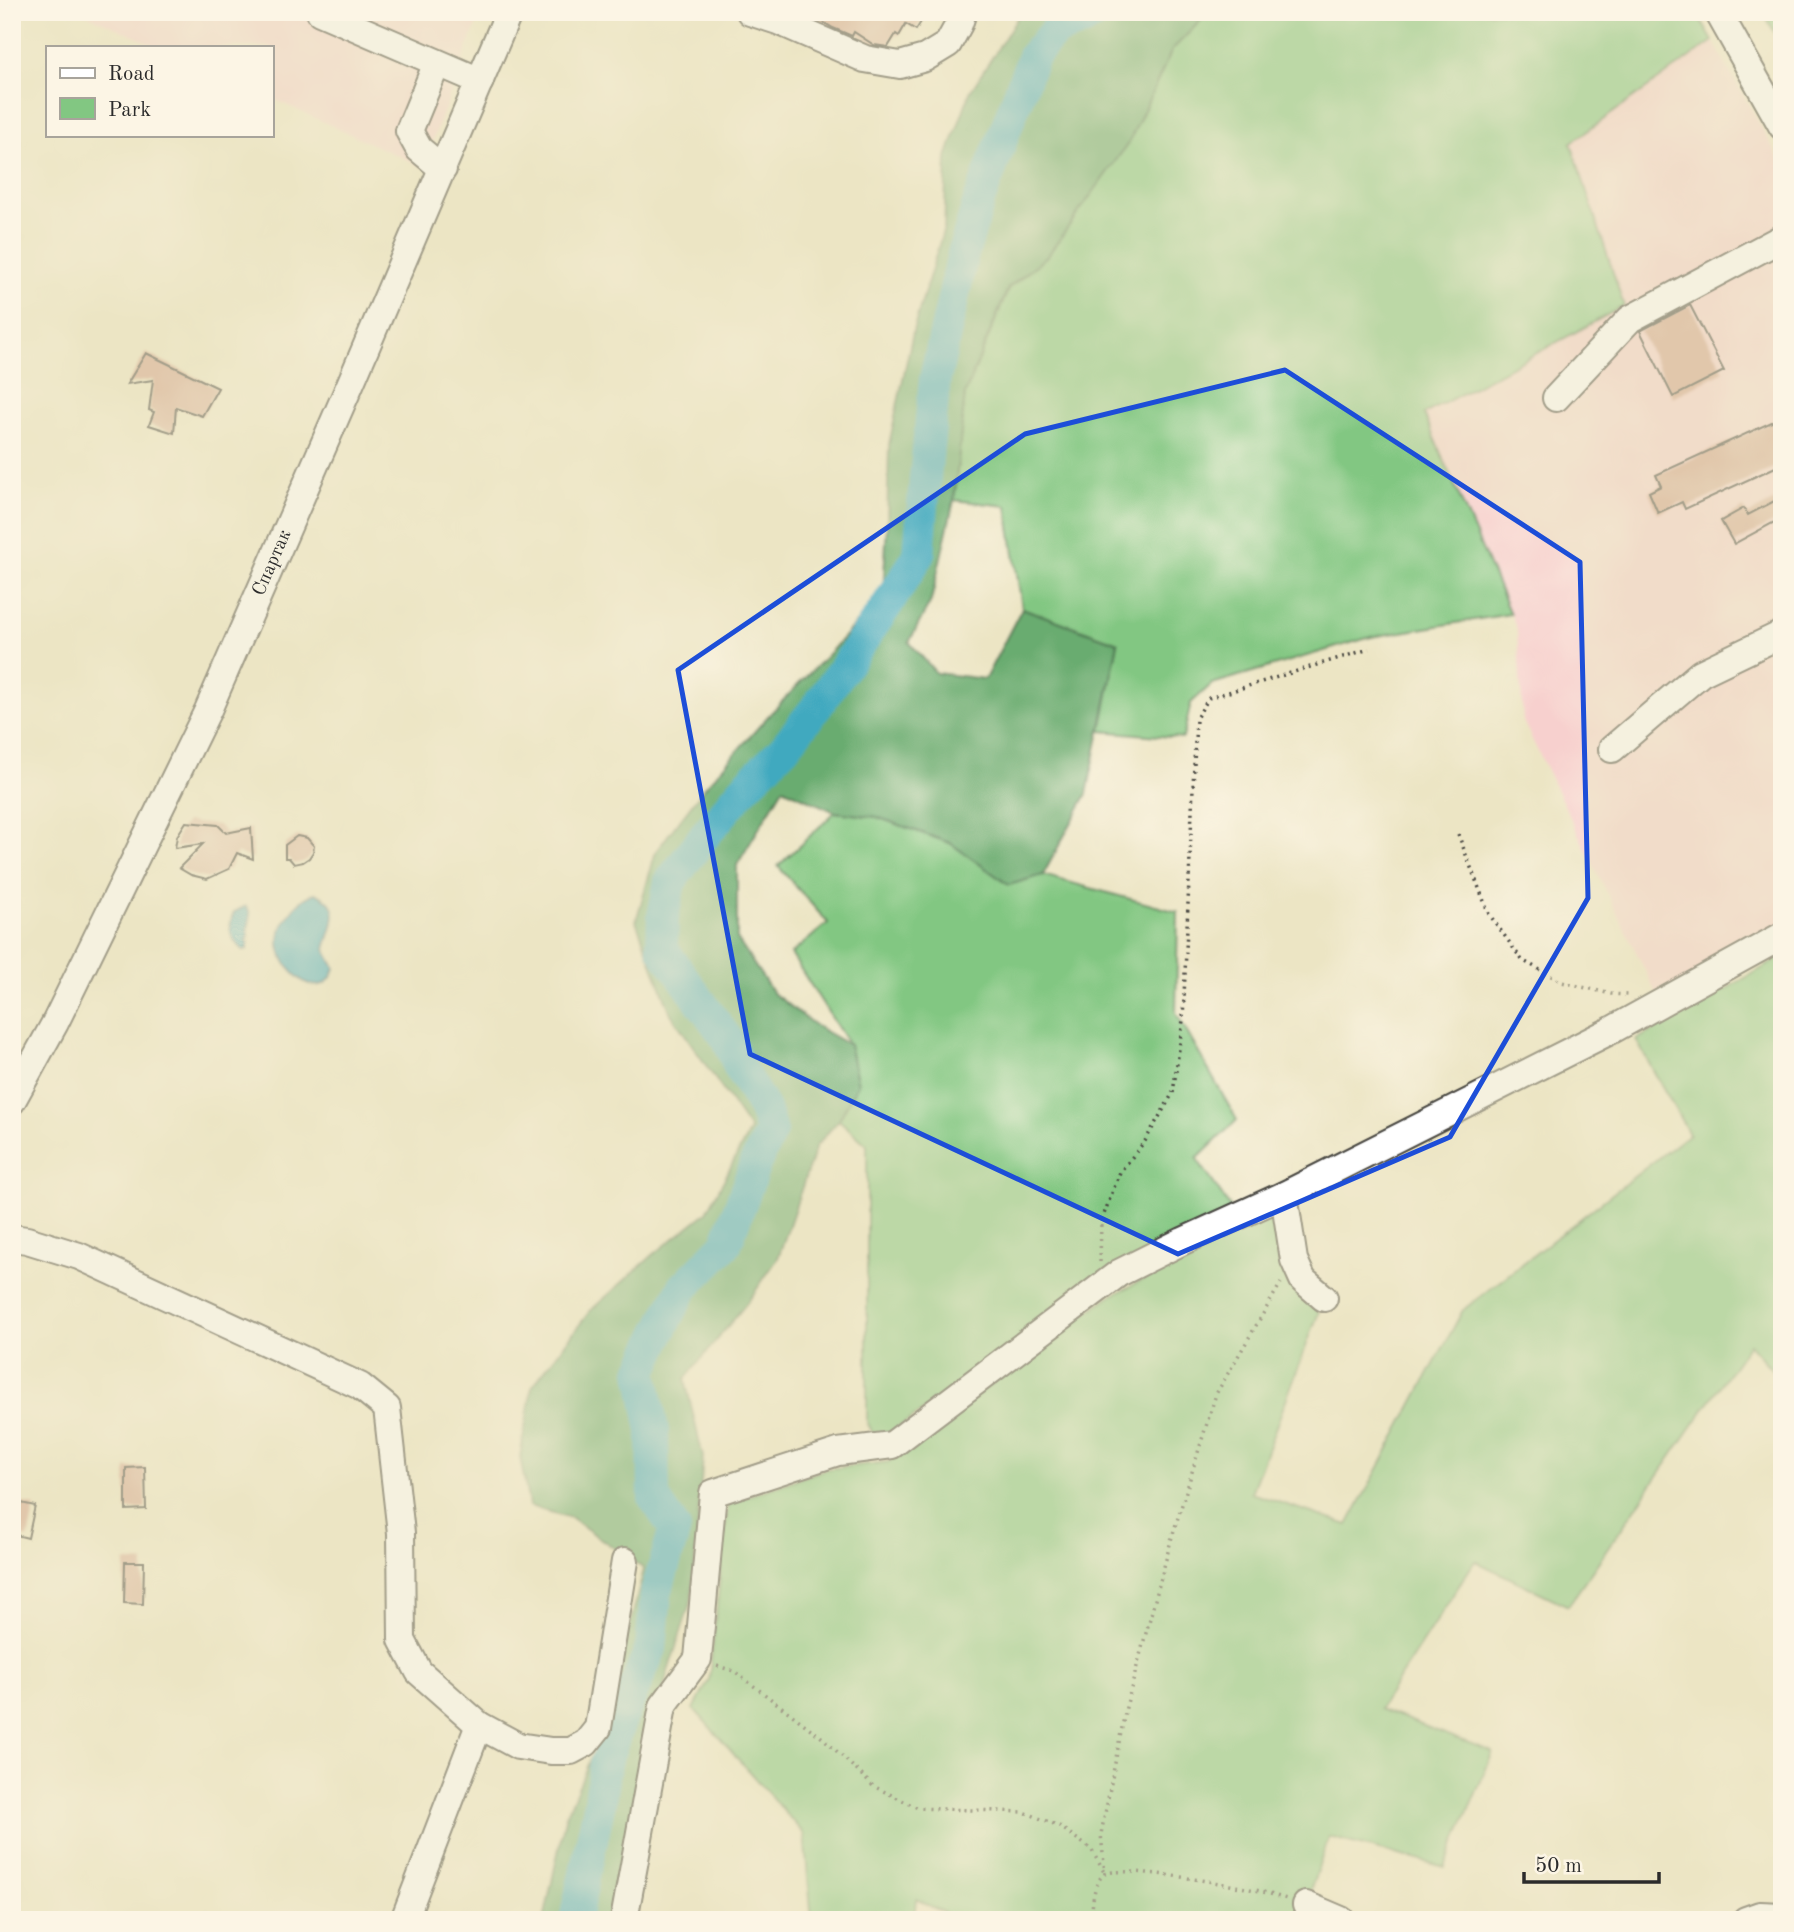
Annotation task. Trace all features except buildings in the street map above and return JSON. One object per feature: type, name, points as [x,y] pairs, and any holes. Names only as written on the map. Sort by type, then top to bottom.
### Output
[{"type":"street","points":[[320,12],[480,81]]},
{"type":"street","name":"Спартак","points":[[12,1101],[55,1023],[208,710],[509,12]]},
{"type":"street","points":[[750,12],[778,21],[865,59],[900,65],[925,58],[948,44],[963,12]]},
{"type":"street","points":[[1718,12],[1782,126]]},
{"type":"street","points":[[437,63],[409,131],[419,149],[443,169]]},
{"type":"street","points":[[1556,398],[1630,319],[1782,238]]},
{"type":"street","points":[[1612,750],[1701,673],[1782,634]]},
{"type":"street","points":[[624,1920],[663,1706],[698,1659],[713,1493],[838,1452],[892,1445],[1119,1273],[1284,1195],[1610,1031],[1782,936]]},
{"type":"street","points":[[1284,1195],[1294,1261],[1303,1280],[1324,1298]]},
{"type":"street","points":[[12,1238],[79,1256],[360,1387],[387,1408],[401,1533],[402,1640],[419,1672],[479,1726],[518,1746],[551,1751],[571,1751],[586,1742],[598,1728],[625,1561]]},
{"type":"street","points":[[404,1920],[479,1726]]},
{"type":"street","points":[[1306,1905],[1341,1920]]},
{"type":"street","points":[[1746,1920],[1760,1915],[1782,1916]]},
{"type":"path","points":[[1099,1289],[1101,1222],[1119,1172],[1145,1141],[1173,1093],[1183,1020],[1196,718],[1209,698],[1369,649]]},
{"type":"path","points":[[1458,834],[1489,914],[1522,960],[1562,982],[1661,1003]]},
{"type":"path","points":[[1105,1874],[1101,1834],[1126,1707],[1171,1536],[1216,1394],[1294,1261]]},
{"type":"path","points":[[698,1659],[734,1671],[824,1740],[873,1786],[918,1808],[1024,1812],[1059,1826],[1091,1849],[1105,1874]]},
{"type":"path","points":[[1091,1920],[1096,1884],[1105,1874],[1121,1871],[1252,1889],[1306,1905]]},
{"type":"highlighted area","points":[[1285,370],[1580,562],[1588,898],[1450,1137],[1178,1254],[750,1054],[678,670],[1025,434]]},
{"type":"shaded area","points":[[81,12],[481,12],[423,167],[273,99],[273,46],[156,46]]},
{"type":"shaded area","points":[[1713,41],[1782,164],[1782,936],[1661,1003],[1523,721],[1517,629],[1424,414],[1624,306],[1571,143]]},
{"type":"green space","points":[[1021,12],[1209,12],[1172,50],[1129,142],[1048,255],[1008,288],[965,393],[954,500],[931,601],[909,642],[936,673],[985,679],[1022,608],[1118,643],[1087,794],[1043,875],[1009,885],[950,843],[877,817],[835,812],[783,788],[737,865],[737,939],[773,993],[816,1026],[849,1045],[858,1084],[839,1120],[816,1146],[778,1258],[750,1299],[685,1379],[703,1457],[692,1598],[668,1672],[630,1825],[610,1920],[544,1920],[565,1818],[605,1724],[644,1569],[571,1518],[529,1506],[520,1457],[532,1387],[590,1311],[654,1254],[707,1212],[750,1130],[671,1014],[636,921],[656,851],[705,787],[883,593],[889,444],[914,327],[944,228],[947,157],[970,92]]},
{"type":"green space","points":[[1209,12],[1696,12],[1713,41],[1571,143],[1624,306],[1424,414],[1510,614],[1371,637],[1212,684],[1191,703],[1183,738],[1101,731],[1118,643],[1022,608],[1007,506],[954,500],[965,393],[1009,288],[1048,255],[1129,142],[1172,50]]},
{"type":"green space","points":[[1763,12],[1782,12],[1782,45]]},
{"type":"green space","points":[[835,812],[877,817],[950,843],[1009,885],[1043,875],[1178,912],[1176,1013],[1237,1120],[1197,1159],[1232,1210],[877,1441],[867,1422],[867,1145],[839,1120],[858,1084],[849,1045],[791,954],[828,923],[778,866]]},
{"type":"green space","points":[[1782,957],[1782,1381],[1749,1344],[1568,1606],[1475,1561],[1379,1709],[1493,1752],[1445,1867],[1329,1837],[1300,1920],[1104,1920],[1102,1911],[1088,1920],[959,1920],[916,1899],[914,1920],[812,1920],[804,1834],[694,1709],[709,1680],[728,1503],[826,1469],[888,1462],[1108,1297],[1278,1213],[1295,1281],[1319,1312],[1251,1493],[1348,1525],[1463,1310],[1689,1134],[1636,1040]]},
{"type":"water","points":[[315,893],[330,904],[334,917],[325,949],[335,968],[329,980],[320,985],[311,985],[301,980],[292,971],[280,949],[279,938],[293,909]]},
{"type":"water","points":[[246,906],[250,915],[248,949],[243,950],[235,942],[230,928],[234,912]]},
{"type":"waterway","points":[[575,1920],[600,1802],[605,1763],[651,1648],[656,1593],[675,1529],[654,1498],[653,1431],[642,1371],[683,1288],[726,1244],[756,1162],[771,1131],[764,1109],[739,1067],[728,1040],[662,948],[663,917],[670,882],[744,788],[784,748],[818,705],[919,555],[935,379],[963,254],[980,198],[1033,56],[1055,31],[1081,22],[1097,12]]}]
